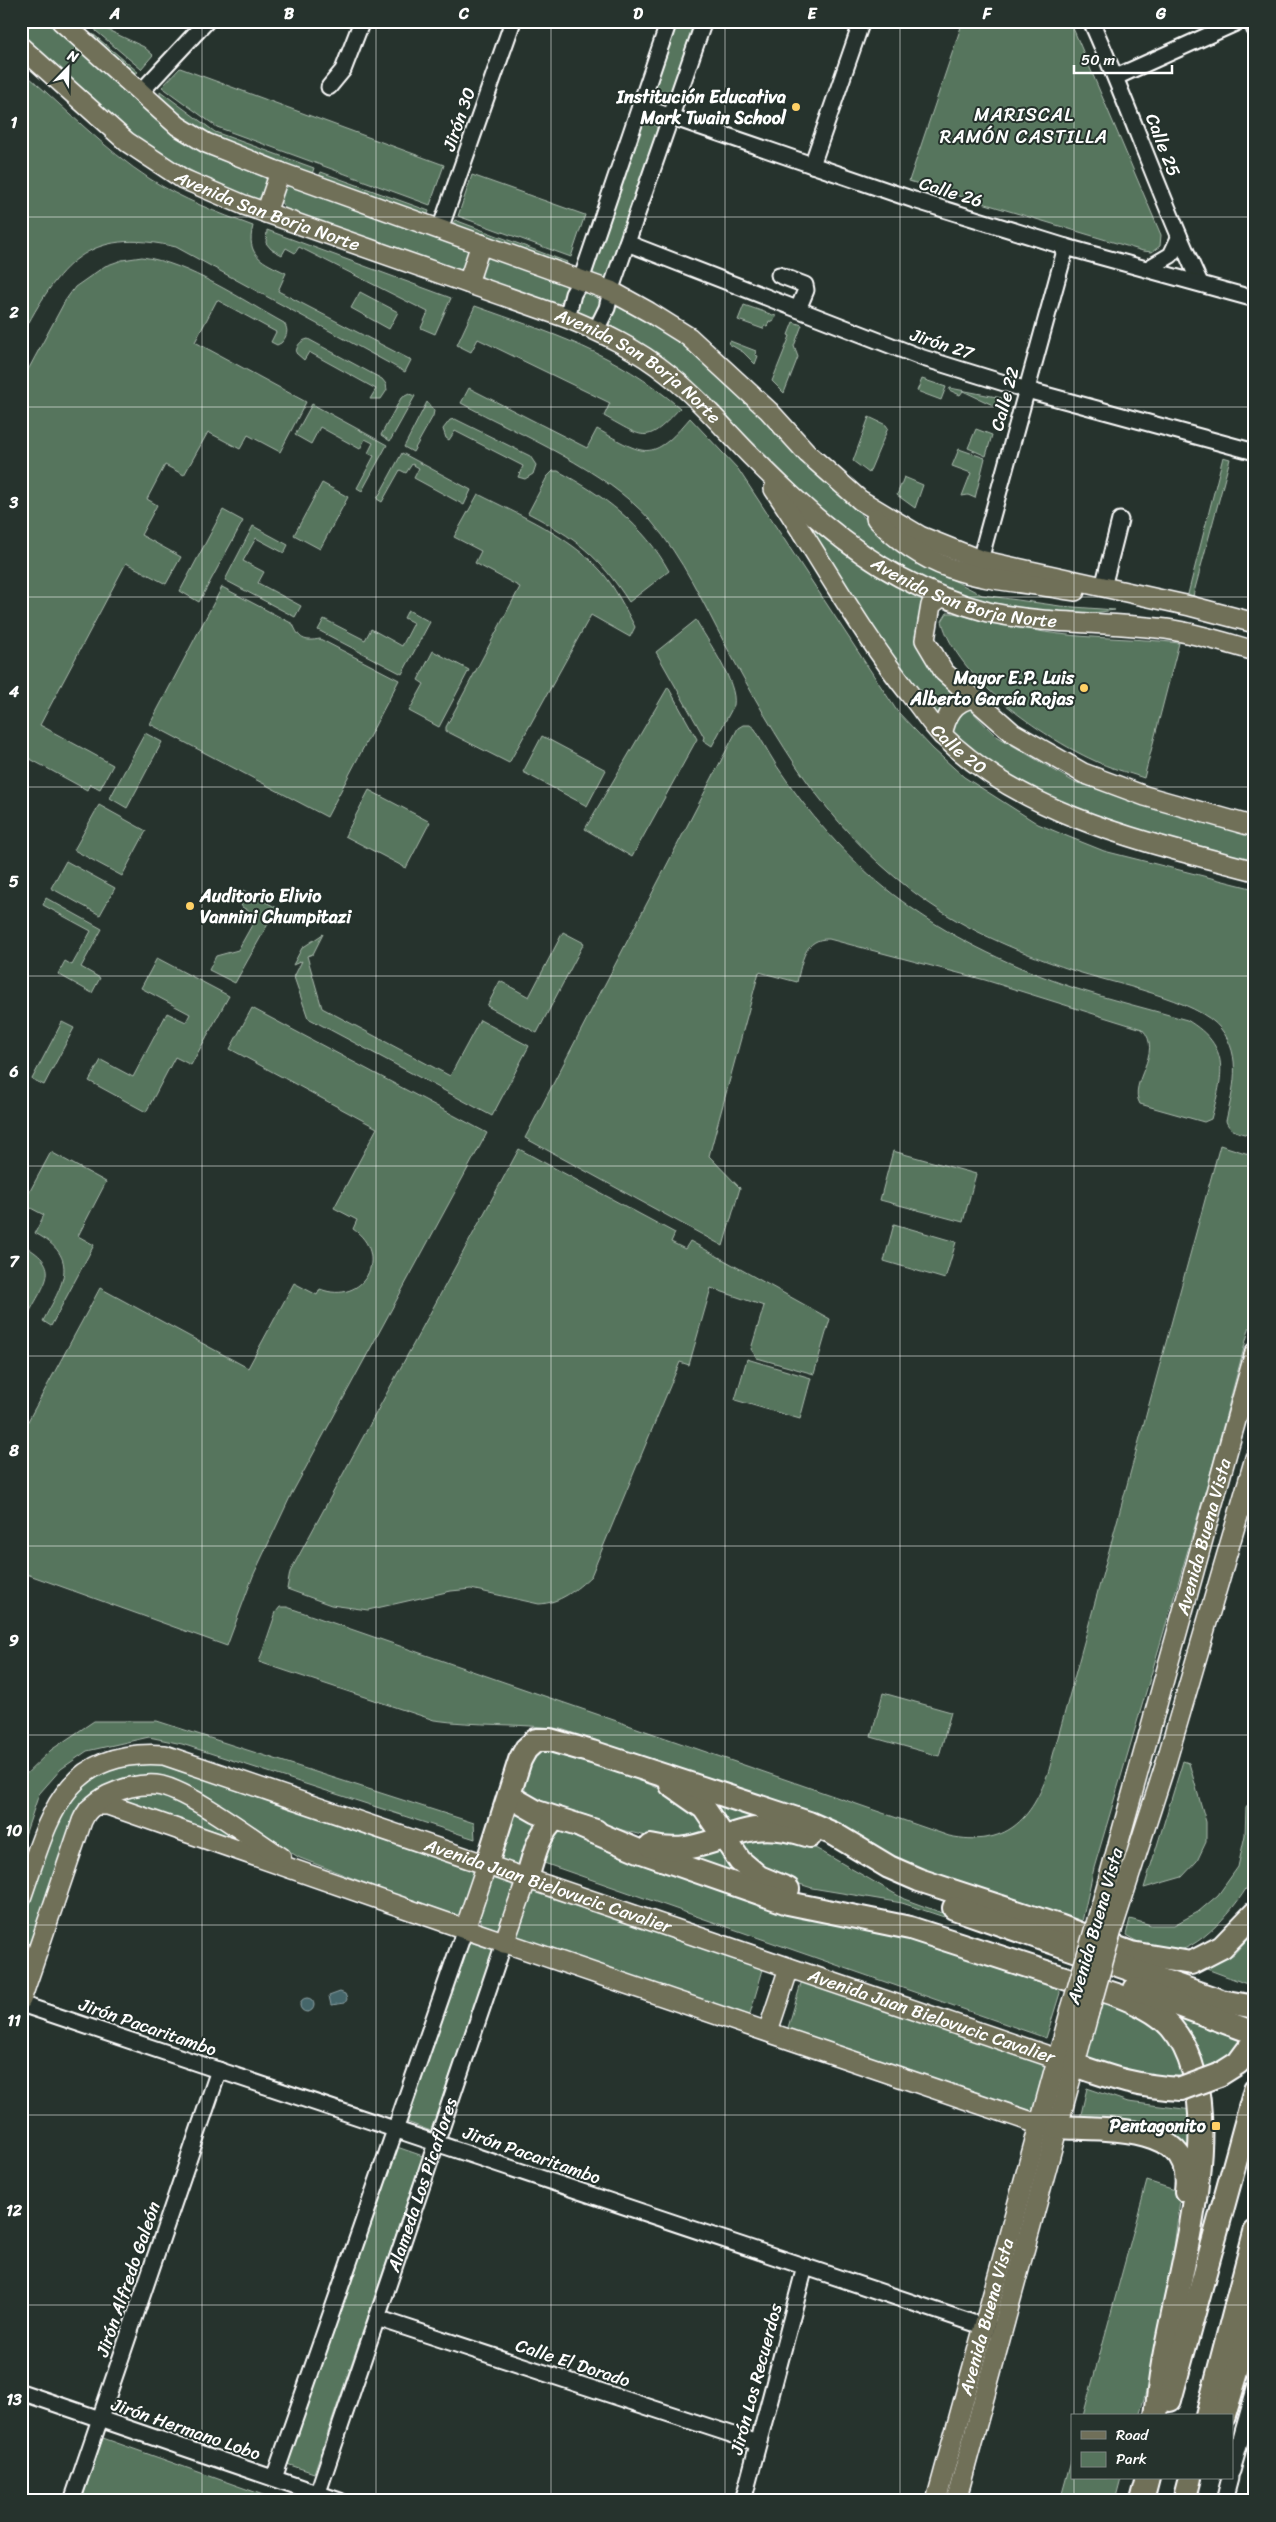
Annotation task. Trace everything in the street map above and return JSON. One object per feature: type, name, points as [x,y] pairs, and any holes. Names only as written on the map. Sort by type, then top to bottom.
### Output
[{"type":"highway","points":[[486,1864],[520,1760],[526,1749],[536,1740],[550,1740],[809,1823],[834,1834],[889,1867],[919,1880],[1058,1926],[1131,1953],[1191,1963],[1222,1947],[1255,1913]]},
{"type":"highway","points":[[592,1752],[634,1768],[690,1797],[704,1808],[740,1861],[759,1877],[780,1887],[806,1895],[868,1905],[941,1923],[1063,1963],[1249,2035],[1238,2063],[1219,2075],[1181,2088],[1150,2088],[1118,2081],[1066,2062]]},
{"type":"highway","points":[[509,1796],[555,1819],[657,1848],[684,1849],[743,1831],[765,1828],[794,1831],[816,1838],[876,1875],[942,1904],[1221,2001],[1255,2007]]},
{"type":"highway","points":[[526,1878],[539,1840],[546,1827],[555,1819]]},
{"type":"highway","points":[[582,1827],[639,1851],[788,1903],[881,1920],[989,1952],[1117,1995],[1149,2009],[1164,2020],[1178,2036],[1192,2070],[1198,2102],[1201,2146],[1194,2210],[1162,2364]]},
{"type":"highway","points":[[1166,2414],[1255,2090]]},
{"type":"highway","points":[[1048,2125],[1147,2135],[1166,2142],[1177,2152],[1185,2164],[1187,2186],[1156,2414]]},
{"type":"highway","points":[[1208,2414],[1255,2232]]},
{"type":"highway","points":[[1225,2414],[1255,2311]]},
{"type":"highway","points":[[1142,2501],[1147,2480]]},
{"type":"main road","name":"Avenida San Borja Norte","points":[[61,21],[178,126],[206,142],[280,172],[581,280],[612,287],[689,337],[768,411],[808,454],[860,500],[920,536],[980,560],[1255,623]]},
{"type":"main road","name":"Avenida San Borja Norte","points":[[21,47],[127,142],[183,178],[266,212],[567,318],[596,330],[634,350],[667,373],[697,400],[755,460],[809,511],[869,558],[899,577],[941,597],[998,613],[1185,632],[1255,651]]},
{"type":"main road","points":[[266,212],[280,172]]},
{"type":"main road","points":[[468,284],[482,244]]},
{"type":"main road","name":"Calle 20","points":[[755,460],[884,660],[942,735],[990,775],[1063,814],[1127,835],[1255,871]]},
{"type":"main road","points":[[860,500],[890,533],[930,560],[950,569],[1004,582],[1068,590],[1160,609],[1255,634]]},
{"type":"main road","points":[[941,597],[931,605],[925,640],[944,672],[1013,733],[1083,773],[1145,796],[1255,827]]},
{"type":"main road","points":[[942,735],[951,710],[966,699],[974,698]]},
{"type":"main road","name":"Avenida Buena Vista","points":[[936,2501],[983,2326],[1048,2125],[1104,1927],[1184,1607],[1255,1352]]},
{"type":"main road","name":"Avenida Buena Vista","points":[[1104,1927],[1209,1616],[1255,1458]]},
{"type":"main road","points":[[1184,1607],[1209,1616]]},
{"type":"main road","name":"Avenida Juan Bielovucic Cavalier","points":[[21,1898],[46,1827],[59,1799],[75,1781],[95,1767],[120,1757],[164,1755],[1066,2062]]},
{"type":"main road","points":[[21,2002],[82,1821],[89,1809],[104,1798],[124,1789],[142,1785],[164,1787],[198,1804],[305,1873]]},
{"type":"main road","points":[[89,1809],[96,1805],[108,1805],[504,1943],[1048,2125]]},
{"type":"main road","points":[[465,1929],[486,1864]]},
{"type":"main road","name":"Alameda Los Picaflores","points":[[504,1943],[526,1878]]},
{"type":"main road","points":[[768,2031],[789,1968]]},
{"type":"main road","name":"Avenida Buena Vista","points":[[956,2501],[1002,2332],[1048,2125]]},
{"type":"street","points":[[140,93],[207,21]]},
{"type":"street","points":[[329,86],[344,70],[362,21]]},
{"type":"street","name":"Jirón 30","points":[[440,229],[513,21]]},
{"type":"street","points":[[567,318],[573,294],[581,280],[669,21]]},
{"type":"street","points":[[596,330],[607,308],[612,287],[704,21]]},
{"type":"street","points":[[812,166],[862,21]]},
{"type":"street","name":"Calle 25","points":[[1091,21],[1116,77],[1179,238],[1200,283]]},
{"type":"street","points":[[1116,77],[1240,21]]},
{"type":"street","points":[[1251,21],[1255,30]]},
{"type":"street","name":"Calle 26","points":[[640,106],[812,166],[1066,247],[1149,268],[1255,299]]},
{"type":"street","points":[[1149,268],[1172,256],[1179,238]]},
{"type":"street","name":"Jirón 27","points":[[627,243],[923,358],[1027,390],[1255,452]]},
{"type":"street","name":"Calle 22","points":[[980,560],[1066,247]]},
{"type":"street","points":[[779,275],[805,285],[806,290],[798,309]]},
{"type":"street","points":[[1103,587],[1120,520]]},
{"type":"street","points":[[274,2478],[465,1929]]},
{"type":"street","name":"Alameda Los Picaflores","points":[[316,2497],[504,1943]]},
{"type":"street","name":"Jirón Pacaritambo","points":[[21,2002],[1002,2332]]},
{"type":"street","name":"Jirón Alfredo Galeón","points":[[72,2501],[219,2070]]},
{"type":"street","name":"Jirón Los Recuerdos","points":[[743,2501],[805,2266]]},
{"type":"street","name":"Calle El Dorado","points":[[377,2318],[758,2443]]},
{"type":"street","points":[[1234,2464],[1255,2389]]},
{"type":"street","name":"Jirón Hermano Lobo","points":[[21,2392],[274,2478],[316,2497],[340,2501]]},
{"type":"street","points":[[1224,2501],[1229,2480]]},
{"type":"green space","points":[[34,21],[50,21],[155,116],[263,175],[268,182],[263,196],[255,200],[215,184],[138,141],[24,40],[26,30]]},
{"type":"green space","points":[[676,21],[697,21],[670,98],[662,102],[654,100],[652,92]]},
{"type":"green space","points":[[963,21],[1070,21],[1161,235],[1160,246],[1152,252],[1143,251],[909,181]]},
{"type":"green space","points":[[95,24],[144,47],[153,55],[141,69],[96,31]]},
{"type":"green space","points":[[93,34],[138,72],[133,76],[92,39]]},
{"type":"green space","points":[[180,68],[444,165],[430,205],[217,127],[162,87]]},
{"type":"green space","points":[[21,70],[100,141],[150,179],[213,211],[253,226],[252,244],[258,257],[286,273],[278,291],[411,360],[405,372],[176,247],[145,242],[120,242],[98,247],[79,257],[63,271],[49,290],[21,337]]},
{"type":"green space","points":[[160,91],[215,132],[314,168],[311,177],[210,140],[160,101]]},
{"type":"green space","points":[[646,121],[655,124],[659,133],[609,278],[605,281],[591,275],[590,271],[639,126]]},
{"type":"green space","points":[[321,172],[429,211],[427,218],[318,179]]},
{"type":"green space","points":[[472,175],[585,215],[571,257],[458,216]]},
{"type":"green space","points":[[293,184],[463,246],[471,256],[466,267],[457,271],[286,209],[280,201],[285,188]]},
{"type":"green space","points":[[455,220],[567,262],[565,266],[457,226],[453,223]]},
{"type":"green space","points":[[267,230],[451,298],[435,334],[421,328],[428,312],[299,247],[295,253],[286,248],[282,255],[271,249],[266,243]]},
{"type":"green space","points":[[492,256],[563,282],[568,290],[564,301],[556,305],[483,279],[480,269],[484,260]]},
{"type":"green space","points":[[142,257],[197,274],[284,323],[287,331],[286,336],[277,345],[271,342],[276,332],[217,300],[195,342],[306,402],[280,452],[248,435],[240,449],[208,432],[184,475],[165,465],[147,499],[157,505],[141,535],[181,557],[166,584],[126,563],[40,725],[113,765],[100,789],[90,784],[87,790],[21,754],[21,383],[65,301],[75,287],[105,266],[122,260]]},
{"type":"green space","points":[[360,292],[398,312],[389,329],[351,308]]},
{"type":"green space","points":[[588,293],[597,296],[600,305],[597,314],[588,317],[579,314],[576,305],[579,296]]},
{"type":"green space","points":[[744,305],[776,316],[773,322],[769,321],[767,327],[764,326],[763,329],[738,320]]},
{"type":"green space","points":[[475,306],[557,336],[607,358],[632,372],[680,408],[669,420],[652,433],[638,433],[604,416],[610,403],[478,339],[471,352],[457,345]]},
{"type":"green space","points":[[626,306],[654,323],[711,365],[899,552],[982,595],[1060,606],[1115,610],[1065,617],[993,609],[903,572],[857,541],[816,505],[698,388],[611,330],[608,319],[614,308]]},
{"type":"green space","points":[[793,322],[802,325],[794,346],[798,357],[784,393],[772,381],[790,336],[788,335]]},
{"type":"green space","points":[[308,339],[382,379],[386,384],[387,390],[381,399],[370,399],[376,389],[309,352],[304,360],[296,353],[296,350],[301,342]]},
{"type":"green space","points":[[730,341],[756,351],[755,355],[758,356],[755,364],[743,352],[729,344]]},
{"type":"green space","points":[[922,379],[946,387],[941,400],[917,391]]},
{"type":"green space","points":[[469,388],[587,448],[597,429],[637,449],[647,451],[656,449],[677,433],[690,418],[738,469],[897,711],[933,749],[964,777],[1038,824],[1104,851],[1255,889],[1255,1128],[1252,1136],[1233,1130],[1226,1121],[1233,1085],[1234,1062],[1228,1040],[1221,1029],[1210,1018],[1174,1001],[1072,970],[988,937],[929,903],[880,864],[827,808],[784,748],[683,565],[651,521],[611,486],[587,470],[536,441],[461,403]]},
{"type":"green space","points":[[950,388],[1002,398],[999,408],[963,391],[960,395],[949,390]]},
{"type":"green space","points":[[409,394],[415,396],[390,441],[381,435],[401,398]]},
{"type":"green space","points":[[427,402],[434,411],[433,416],[413,452],[404,447]]},
{"type":"green space","points":[[312,404],[387,445],[362,491],[357,488],[374,456],[368,453],[373,443],[365,439],[360,449],[320,427],[311,444],[295,435]]},
{"type":"green space","points":[[869,417],[886,425],[888,428],[869,473],[853,461]]},
{"type":"green space","points":[[455,419],[530,456],[536,465],[533,474],[525,479],[518,477],[523,466],[455,431],[449,440],[446,438],[443,429],[450,420]]},
{"type":"green space","points":[[976,429],[992,435],[986,456],[968,448]]},
{"type":"green space","points":[[959,449],[985,458],[975,498],[968,495],[962,496],[971,473],[952,466]]},
{"type":"green space","points":[[402,453],[471,490],[464,505],[414,478],[419,468],[412,464],[406,473],[400,470],[382,502],[377,499]]},
{"type":"green space","points":[[1223,457],[1230,459],[1193,596],[1188,594]]},
{"type":"green space","points":[[553,471],[558,471],[591,490],[635,525],[659,554],[669,571],[629,602],[597,560],[560,531],[528,513],[547,477]]},
{"type":"green space","points":[[904,477],[923,485],[915,508],[897,495]]},
{"type":"green space","points":[[322,483],[348,497],[320,549],[294,535]]},
{"type":"green space","points":[[478,494],[543,527],[588,558],[611,584],[635,627],[630,637],[591,615],[509,763],[446,731],[446,727],[520,587],[475,563],[481,551],[454,537]]},
{"type":"green space","points":[[223,510],[243,521],[199,602],[180,591]]},
{"type":"green space","points":[[814,523],[928,601],[935,673],[995,735],[1074,782],[1255,833],[1255,861],[1131,830],[1068,808],[997,770],[949,732],[877,643],[809,532]]},
{"type":"green space","points":[[253,526],[288,545],[284,553],[256,538],[243,561],[264,572],[258,583],[301,606],[295,617],[225,580]]},
{"type":"green space","points":[[222,587],[293,624],[300,636],[306,640],[320,639],[399,680],[327,817],[150,724]]},
{"type":"green space","points":[[408,610],[430,622],[402,674],[318,630],[324,619],[365,640],[371,629],[402,646],[414,623],[404,618]]},
{"type":"green space","points":[[947,613],[1059,634],[1179,643],[1144,778],[1105,765],[1073,750],[1050,737],[1004,703],[964,664],[950,642],[942,621]]},
{"type":"green space","points":[[696,620],[727,674],[734,696],[734,705],[712,746],[703,740],[704,737],[656,652]]},
{"type":"green space","points":[[433,651],[469,670],[439,727],[409,711],[424,684],[418,680]]},
{"type":"green space","points":[[668,687],[697,739],[632,857],[585,829]]},
{"type":"green space","points":[[743,725],[750,725],[755,729],[785,778],[814,817],[844,851],[911,908],[987,952],[1029,971],[1074,988],[1187,1020],[1201,1030],[1218,1052],[1220,1063],[1219,1089],[1211,1119],[1204,1122],[1140,1104],[1137,1095],[1138,1086],[1150,1048],[1148,1038],[1142,1029],[985,980],[829,939],[814,942],[809,947],[803,959],[797,982],[759,972],[709,1156],[740,1188],[723,1246],[525,1138],[738,728]]},
{"type":"green space","points":[[145,733],[162,742],[127,808],[110,798]]},
{"type":"green space","points":[[542,736],[606,770],[587,806],[523,772]]},
{"type":"green space","points":[[369,790],[430,822],[406,868],[345,836]]},
{"type":"green space","points":[[99,805],[146,831],[122,876],[74,850]]},
{"type":"green space","points":[[66,861],[115,888],[100,915],[51,888]]},
{"type":"green space","points":[[243,890],[277,908],[235,983],[209,970],[216,956],[238,950],[257,916],[242,907],[239,897]]},
{"type":"green space","points":[[46,898],[102,929],[81,967],[100,978],[92,993],[58,974],[65,961],[72,965],[91,931],[43,905]]},
{"type":"green space","points":[[563,932],[584,943],[537,1033],[487,1006],[500,981],[529,997]]},
{"type":"green space","points":[[323,934],[313,954],[307,956],[322,1008],[450,1076],[480,1020],[529,1046],[492,1116],[308,1018],[294,977],[302,961],[293,965],[302,948]]},
{"type":"green space","points":[[157,958],[229,996],[191,1065],[175,1057],[146,1112],[89,1081],[101,1060],[133,1077],[167,1013],[186,1022],[190,1014],[141,988]]},
{"type":"green space","points":[[252,1008],[487,1133],[291,1495],[253,1576],[227,1646],[21,1572],[21,1434],[100,1288],[248,1368],[294,1283],[317,1295],[320,1289],[336,1292],[349,1290],[360,1284],[367,1275],[371,1264],[370,1252],[364,1240],[353,1229],[357,1220],[334,1208],[377,1128],[230,1049]]},
{"type":"green space","points":[[62,1022],[74,1028],[44,1085],[32,1079]]},
{"type":"green space","points":[[1220,1145],[1255,1156],[1255,1307],[1208,1482],[1094,1868],[1081,1926],[911,1869],[823,1819],[561,1729],[434,1720],[259,1662],[276,1612],[280,1607],[287,1607],[949,1836],[969,1839],[986,1838],[1001,1834],[1025,1816],[1042,1788],[1049,1770]]},
{"type":"green space","points":[[519,1149],[675,1233],[671,1242],[685,1249],[690,1241],[830,1319],[814,1374],[757,1358],[751,1349],[764,1306],[711,1288],[689,1365],[680,1362],[591,1576],[573,1591],[554,1601],[539,1604],[471,1589],[451,1591],[368,1610],[331,1605],[287,1589],[290,1572]]},
{"type":"green space","points":[[893,1151],[976,1174],[963,1222],[880,1200]]},
{"type":"green space","points":[[51,1152],[106,1182],[78,1236],[94,1245],[51,1326],[43,1321],[61,1284],[64,1273],[63,1262],[59,1252],[50,1242],[35,1233],[44,1215],[23,1204]]},
{"type":"green space","points":[[894,1224],[956,1242],[945,1279],[884,1261]]},
{"type":"green space","points":[[21,1244],[42,1259],[47,1274],[41,1291],[29,1313],[21,1309]]},
{"type":"green space","points":[[747,1359],[811,1378],[800,1419],[735,1400]]},
{"type":"green space","points":[[883,1693],[951,1712],[939,1756],[871,1737]]},
{"type":"green space","points":[[94,1721],[157,1721],[474,1823],[475,1839],[182,1744],[149,1737],[87,1751],[61,1769],[39,1794],[21,1847],[21,1779],[51,1750]]},
{"type":"green space","points":[[546,1750],[616,1771],[650,1784],[682,1801],[712,1830],[669,1842],[567,1816],[525,1793],[527,1774],[532,1762]]},
{"type":"green space","points":[[1183,1761],[1189,1763],[1206,1822],[1206,1842],[1197,1861],[1182,1877],[1144,1888]]},
{"type":"green space","points":[[162,1762],[475,1868],[478,1873],[459,1919],[300,1858],[191,1791],[102,1791],[21,1979],[21,1918],[44,1851],[70,1798],[87,1782],[117,1768]]},
{"type":"green space","points":[[695,1791],[784,1820],[728,1828]]},
{"type":"green space","points":[[137,1792],[175,1797],[249,1845],[112,1800]]},
{"type":"green space","points":[[1255,1795],[1256,1846],[1254,1872],[1243,1894],[1222,1920],[1198,1941],[1186,1948],[1175,1951],[1149,1947],[1126,1935],[1130,1919],[1151,1925],[1174,1925],[1198,1912],[1218,1895],[1238,1867],[1245,1835],[1246,1808]]},
{"type":"green space","points":[[521,1814],[532,1818],[538,1827],[523,1865],[509,1864],[498,1855],[510,1818]]},
{"type":"green space","points":[[552,1827],[909,1933],[1059,1987],[1060,1993],[1046,2038],[541,1862]]},
{"type":"green space","points":[[762,1837],[796,1841],[817,1849],[904,1899],[945,1914],[944,1917],[902,1903],[812,1888],[771,1874],[737,1844]]},
{"type":"green space","points":[[720,1848],[743,1875],[672,1858]]},
{"type":"green space","points":[[498,1877],[511,1882],[513,1895],[508,1914],[495,1930],[482,1924],[478,1912],[488,1884]]},
{"type":"green space","points":[[534,1888],[764,1966],[749,2017],[517,1938],[514,1933],[529,1890]]},
{"type":"green space","points":[[1255,1931],[1255,1987],[1204,1968],[1233,1955]]},
{"type":"green space","points":[[467,1941],[493,1950],[431,2131],[404,2121]]},
{"type":"green space","points":[[802,1980],[1048,2064],[1035,2114],[787,2031]]},
{"type":"green space","points":[[1096,2000],[1138,2014],[1171,2041],[1187,2076],[1134,2077],[1080,2061]]},
{"type":"green space","points":[[1159,2009],[1241,2039],[1239,2045],[1226,2059],[1202,2071]]},
{"type":"green space","points":[[1087,2088],[1128,2102],[1192,2110],[1194,2154],[1149,2127],[1079,2123]]},
{"type":"green space","points":[[397,2147],[423,2156],[314,2473],[287,2464]]},
{"type":"green space","points":[[1147,2181],[1181,2192],[1164,2328],[1140,2414],[1084,2414]]},
{"type":"green space","points":[[103,2438],[280,2501],[81,2501]]},
{"type":"green space","points":[[1071,2461],[1071,2480],[1120,2480],[1115,2501],[1060,2501]]},
{"type":"water","points":[[340,1992],[345,1994],[347,1999],[345,2003],[331,2005],[329,1996]]},
{"type":"water","points":[[304,1998],[310,1998],[314,2005],[310,2012],[304,2012],[300,2008],[300,2002]]},
{"type":"place","name":"Institución Educativa Mark Twain School","points":[[796,107]]},
{"type":"place","name":"Mayor E.P. Luis Alberto García Rojas","points":[[1084,688]]},
{"type":"place","name":"Auditorio Elivio Vannini Chumpitazi","points":[[190,906]]},
{"type":"place","name":"Pentagonito","points":[[1216,2126]]},
{"type":"district","name":"MARISCAL RAMÓN CASTILLA","points":[[1024,125]]}]
